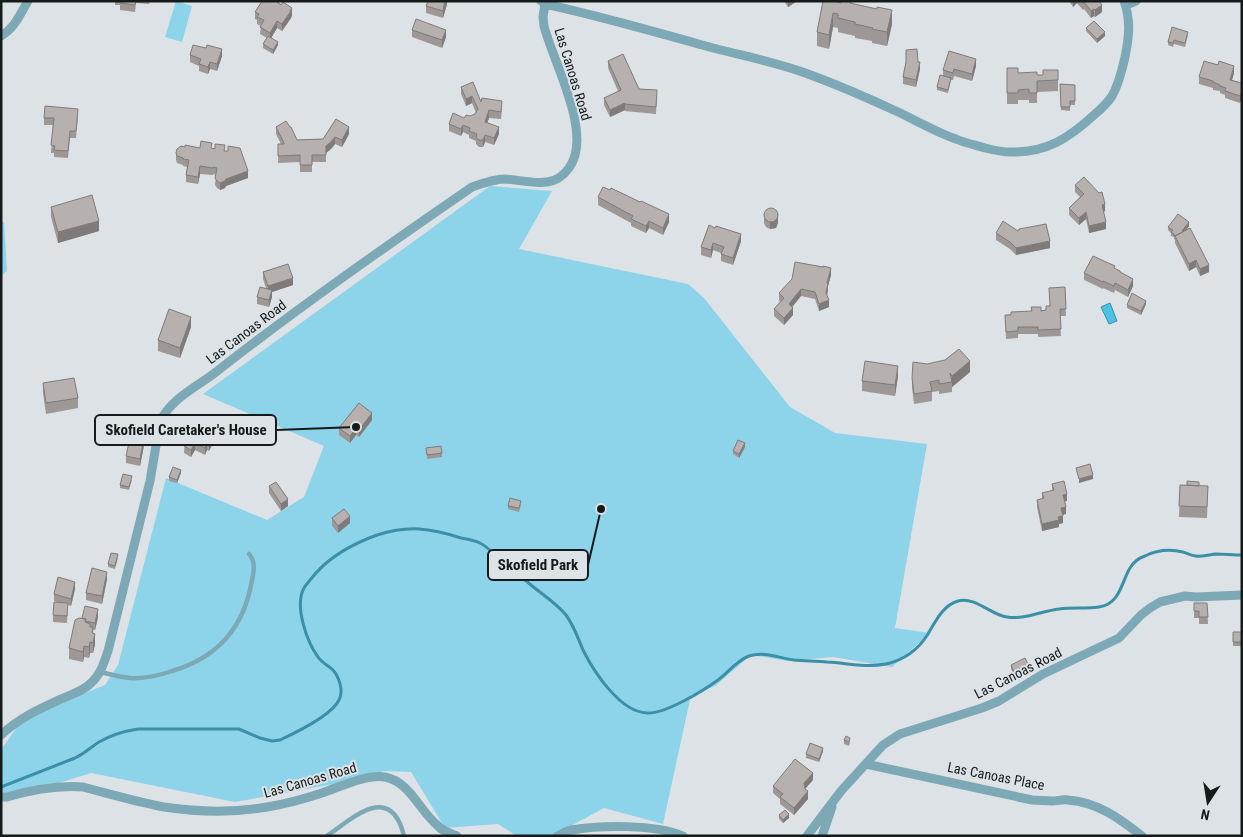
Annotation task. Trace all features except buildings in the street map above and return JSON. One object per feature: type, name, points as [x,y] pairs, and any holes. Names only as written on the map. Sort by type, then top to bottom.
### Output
[{"type":"street","points":[[1,36],[12,27],[28,1]]},
{"type":"street","points":[[1125,3],[1136,1]]},
{"type":"street","name":"Las Canoas Road","points":[[1,735],[23,718],[88,686],[100,672],[108,651],[150,481],[160,422],[163,414],[179,398],[204,382],[347,273],[472,187],[498,179],[546,182],[552,181],[566,173],[576,153],[576,128],[573,111],[544,26],[543,2],[806,73],[843,87],[956,140],[1010,152],[1026,152],[1057,143],[1071,135],[1105,106],[1118,83],[1129,40],[1125,3]]},
{"type":"street","name":"Las Canoas Road","points":[[807,836],[836,798],[883,745],[900,734],[999,701],[1034,678],[1119,638],[1141,615],[1160,602],[1184,596],[1242,594]]},
{"type":"street","name":"Las Canoas Place","points":[[866,764],[1032,800],[1067,800],[1087,803],[1112,813],[1142,836]]},
{"type":"street","name":"Las Canoas Road","points":[[1,797],[51,787],[70,786],[83,787],[189,810],[241,810],[292,802],[365,778],[378,776],[391,779],[403,785],[434,824],[452,835]]},
{"type":"street","points":[[822,836],[836,798]]},
{"type":"street","points":[[557,836],[569,831],[620,827],[664,830],[683,836]]},
{"type":"lane","points":[[100,672],[125,678],[151,677],[189,665],[218,648],[235,627],[245,607],[254,567],[249,554]]},
{"type":"lane","points":[[327,836],[366,810],[381,807],[388,809],[394,814],[400,822],[404,836]]},
{"type":"shaded area","points":[[176,1],[192,6],[182,42],[165,37]]},
{"type":"shaded area","points":[[490,186],[552,191],[519,249],[688,284],[704,298],[790,407],[835,433],[927,444],[895,628],[930,633],[892,667],[833,657],[788,661],[751,655],[715,686],[691,695],[663,824],[604,808],[552,836],[517,836],[498,824],[445,828],[411,772],[385,771],[364,775],[350,781],[235,802],[91,773],[1,801],[1,750],[24,717],[105,685],[118,665],[166,478],[267,520],[304,497],[324,446],[203,394]]},
{"type":"shaded area","points":[[1,221],[4,223],[7,271],[1,276]]},
{"type":"shaded area","points":[[1110,303],[1117,321],[1109,324],[1101,307]]},
{"type":"waterway","points":[[1,787],[75,758],[113,735],[128,731],[138,729],[239,729],[272,741],[287,737],[329,712],[339,700],[341,688],[335,673],[318,657],[306,633],[300,604],[304,588],[322,567],[344,550],[377,535],[399,530],[429,530],[480,543],[566,615],[594,669],[609,689],[627,706],[647,713],[664,710],[694,696],[749,656],[766,655],[794,660],[864,665],[886,664],[905,657],[915,649],[924,640],[944,610],[958,601],[971,601],[1001,616],[1013,618],[1059,609],[1099,607],[1106,605],[1116,597],[1131,566],[1138,559],[1150,554],[1168,550],[1183,552],[1192,556],[1215,554],[1242,555]]},
{"type":"place","name":"Skofield Caretaker's House","points":[[356,427]]},
{"type":"place","name":"Skofield Park","points":[[601,509]]}]
